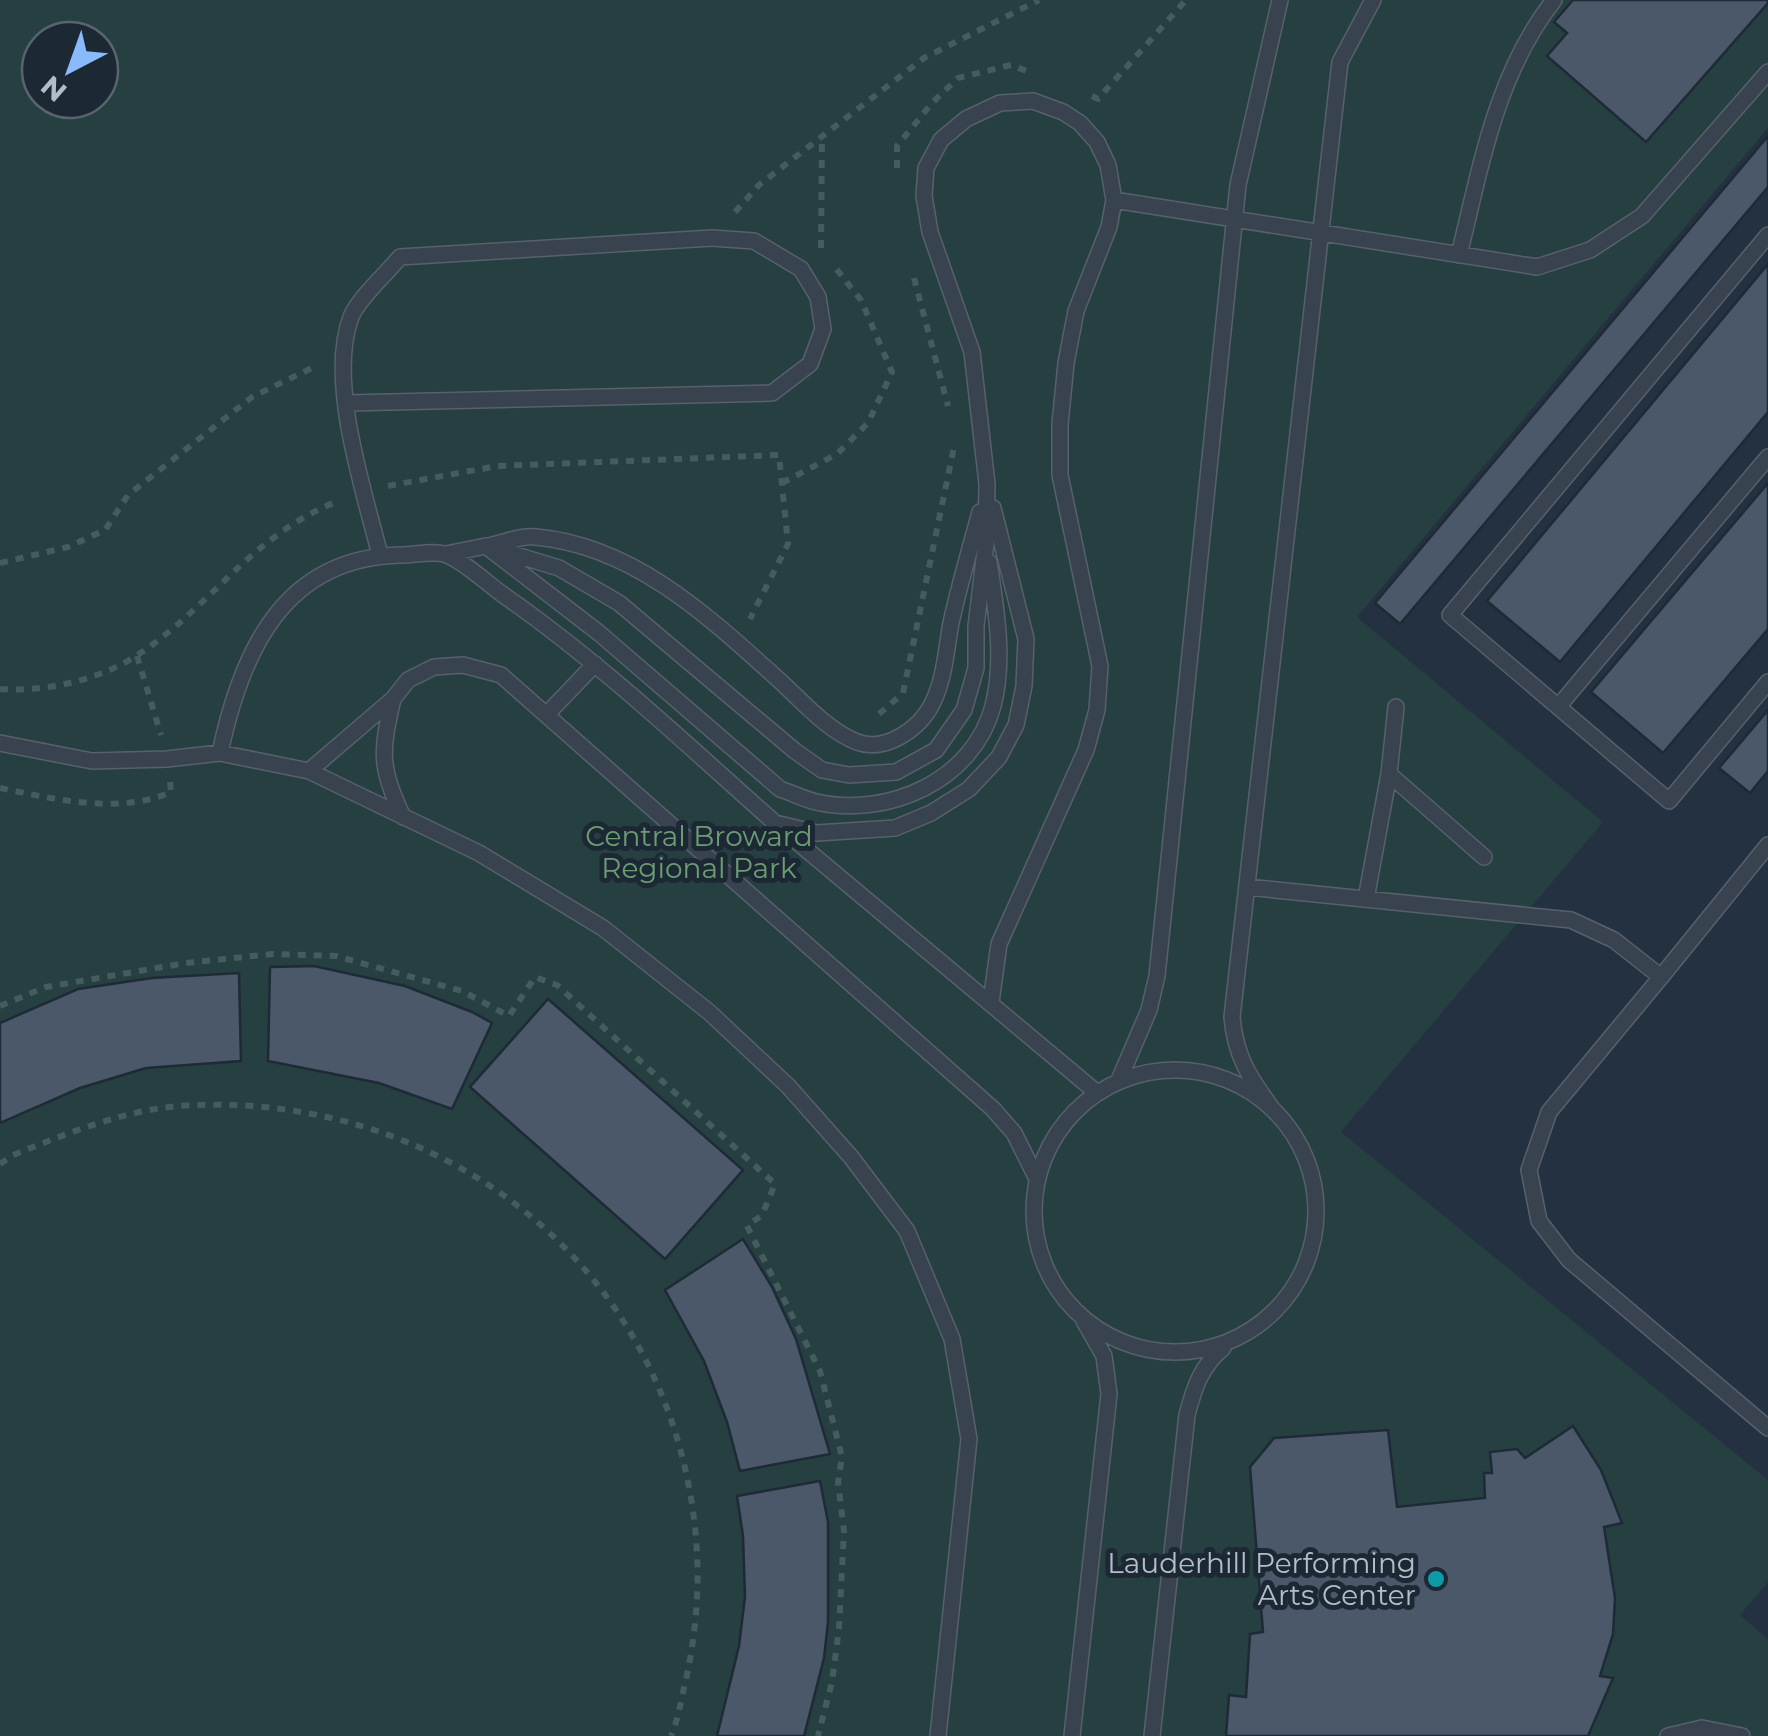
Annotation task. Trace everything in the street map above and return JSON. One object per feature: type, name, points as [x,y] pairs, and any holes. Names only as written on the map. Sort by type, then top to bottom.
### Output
[{"type":"lane","points":[[1119,1080],[1149,1010],[1157,976],[1238,185],[1280,0]]},
{"type":"lane","points":[[1152,1736],[1187,1414],[1195,1385],[1210,1358],[1268,1318],[1299,1282],[1315,1238],[1316,1190],[1300,1145],[1247,1075],[1234,1045],[1232,1017],[1340,62],[1373,0]]},
{"type":"lane","points":[[1458,254],[1500,94],[1536,23],[1554,0]]},
{"type":"lane","points":[[1114,200],[1538,267],[1590,250],[1642,216],[1768,72]]},
{"type":"lane","points":[[486,546],[559,568],[619,603],[822,770],[849,774],[896,772],[936,750],[964,710],[976,668],[987,484],[972,352],[930,232],[924,196],[926,168],[941,140],[966,118],[1000,103],[1033,101],[1080,122],[1097,142],[1108,166],[1114,200],[1109,227],[1076,311],[1060,424],[1060,475],[1100,666],[1098,710],[1086,750],[998,944],[990,1002]]},
{"type":"lane","points":[[1768,234],[1450,615],[1669,800],[1768,682]]},
{"type":"lane","points":[[347,403],[772,392],[810,364],[823,329],[818,297],[802,270],[754,242],[712,238],[400,257],[352,315],[344,352],[347,403],[351,438],[380,555]]},
{"type":"lane","points":[[1558,706],[1768,457]]},
{"type":"lane","points":[[220,753],[230,706],[247,657],[272,617],[312,581],[380,555],[446,554],[534,536],[594,551],[654,576],[722,629],[830,726],[860,744],[888,742],[913,728],[931,706],[944,670],[951,624],[987,484]]},
{"type":"lane","points":[[775,823],[817,833],[895,828],[931,813],[970,789],[1000,757],[1016,725],[1024,686],[1026,639],[987,484]]},
{"type":"lane","points":[[486,546],[599,633],[780,788],[817,802],[856,805],[896,800],[924,790],[952,771],[976,743],[992,708],[998,678],[999,630],[986,543]]},
{"type":"lane","points":[[446,554],[567,639],[775,823],[1096,1092]]},
{"type":"lane","points":[[309,771],[392,699],[408,680],[434,667],[463,664],[501,675],[992,1110],[1014,1133],[1036,1177]]},
{"type":"lane","points":[[547,714],[595,664]]},
{"type":"lane","points":[[392,699],[381,751],[403,816]]},
{"type":"lane","points":[[1366,899],[1389,774],[1396,707]]},
{"type":"lane","points":[[0,743],[92,761],[220,753],[309,771],[479,853],[603,928],[709,1012],[788,1086],[851,1157],[907,1231],[952,1339],[969,1438],[938,1736]]},
{"type":"lane","points":[[1389,774],[1484,857]]},
{"type":"lane","points":[[1768,845],[1550,1112],[1529,1170],[1539,1221],[1568,1260],[1768,1428]]},
{"type":"lane","points":[[1246,887],[1571,920],[1614,940],[1661,978]]},
{"type":"lane","points":[[1072,1736],[1108,1394],[1104,1356],[1082,1318],[1056,1289],[1039,1254],[1032,1216],[1036,1177],[1049,1144],[1069,1115],[1096,1092],[1119,1080],[1158,1070],[1199,1071],[1238,1084],[1271,1107]]},
{"type":"lane","points":[[1082,1318],[1114,1340],[1151,1351],[1190,1353],[1228,1344]]},
{"type":"lane","points":[[1668,1736],[1702,1728],[1742,1736]]},
{"type":"path","points":[[712,238],[760,185],[924,58],[1039,0]]},
{"type":"path","points":[[1080,92],[1098,98],[1186,0]]},
{"type":"path","points":[[896,182],[897,146],[958,78],[1010,65],[1046,78]]},
{"type":"path","points":[[914,277],[952,418]]},
{"type":"path","points":[[0,563],[68,548],[105,530],[128,495],[252,397],[344,352]]},
{"type":"path","points":[[870,722],[903,694],[957,435]]},
{"type":"path","points":[[0,689],[72,684],[137,656],[178,623],[256,548],[307,513],[364,490],[497,466],[780,454],[788,544],[748,622]]},
{"type":"path","points":[[0,1006],[46,988],[186,962],[272,954],[336,956],[462,990],[509,1016],[535,977],[558,986],[774,1184],[762,1214],[746,1226],[820,1371],[842,1457],[838,1482],[844,1531],[839,1628],[832,1682],[818,1736]]},
{"type":"path","points":[[0,1164],[99,1121],[191,1105],[284,1107],[376,1128],[460,1166],[537,1219],[601,1287],[651,1367],[684,1454],[699,1546],[696,1639],[671,1736]]},
{"type":"green space","name":"Central Broward Regional Park","points":[[0,0],[1768,0],[1768,128],[1357,617],[1603,822],[1341,1132],[1768,1480],[1768,1582],[1740,1615],[1768,1639],[1768,1736],[0,1736]]},
{"type":"building","points":[[1573,0],[1768,3],[1646,142],[1547,56],[1567,33],[1554,22]]},
{"type":"building","points":[[1768,136],[1768,187],[1400,624],[1375,603]]},
{"type":"building","points":[[1768,264],[1768,412],[1560,662],[1487,601]]},
{"type":"building","points":[[1768,483],[1768,629],[1663,753],[1591,692]]},
{"type":"building","points":[[1768,710],[1768,771],[1750,793],[1719,768]]},
{"type":"building","points":[[314,966],[405,986],[492,1023],[452,1109],[379,1083],[268,1061],[270,967]]},
{"type":"building","points":[[239,973],[241,1061],[146,1068],[80,1088],[0,1123],[0,1023],[78,989],[152,978]]},
{"type":"building","points":[[548,999],[743,1170],[665,1259],[470,1087]]},
{"type":"building","points":[[743,1239],[772,1287],[796,1339],[830,1454],[740,1471],[704,1361],[665,1290]]},
{"type":"building","name":"Lauderhill Performing Arts Center","points":[[1573,1426],[1601,1470],[1622,1523],[1604,1527],[1615,1598],[1613,1634],[1600,1676],[1613,1678],[1588,1736],[1226,1736],[1229,1695],[1246,1697],[1250,1634],[1263,1632],[1250,1467],[1274,1438],[1388,1430],[1397,1507],[1485,1498],[1484,1473],[1492,1473],[1490,1452],[1517,1449],[1525,1458]]},
{"type":"building","points":[[820,1481],[828,1522],[828,1622],[824,1658],[804,1736],[717,1736],[739,1646],[745,1597],[737,1496]]},
{"type":"place","name":"Lauderhill Performing Arts Center","points":[[1436,1579]]}]
